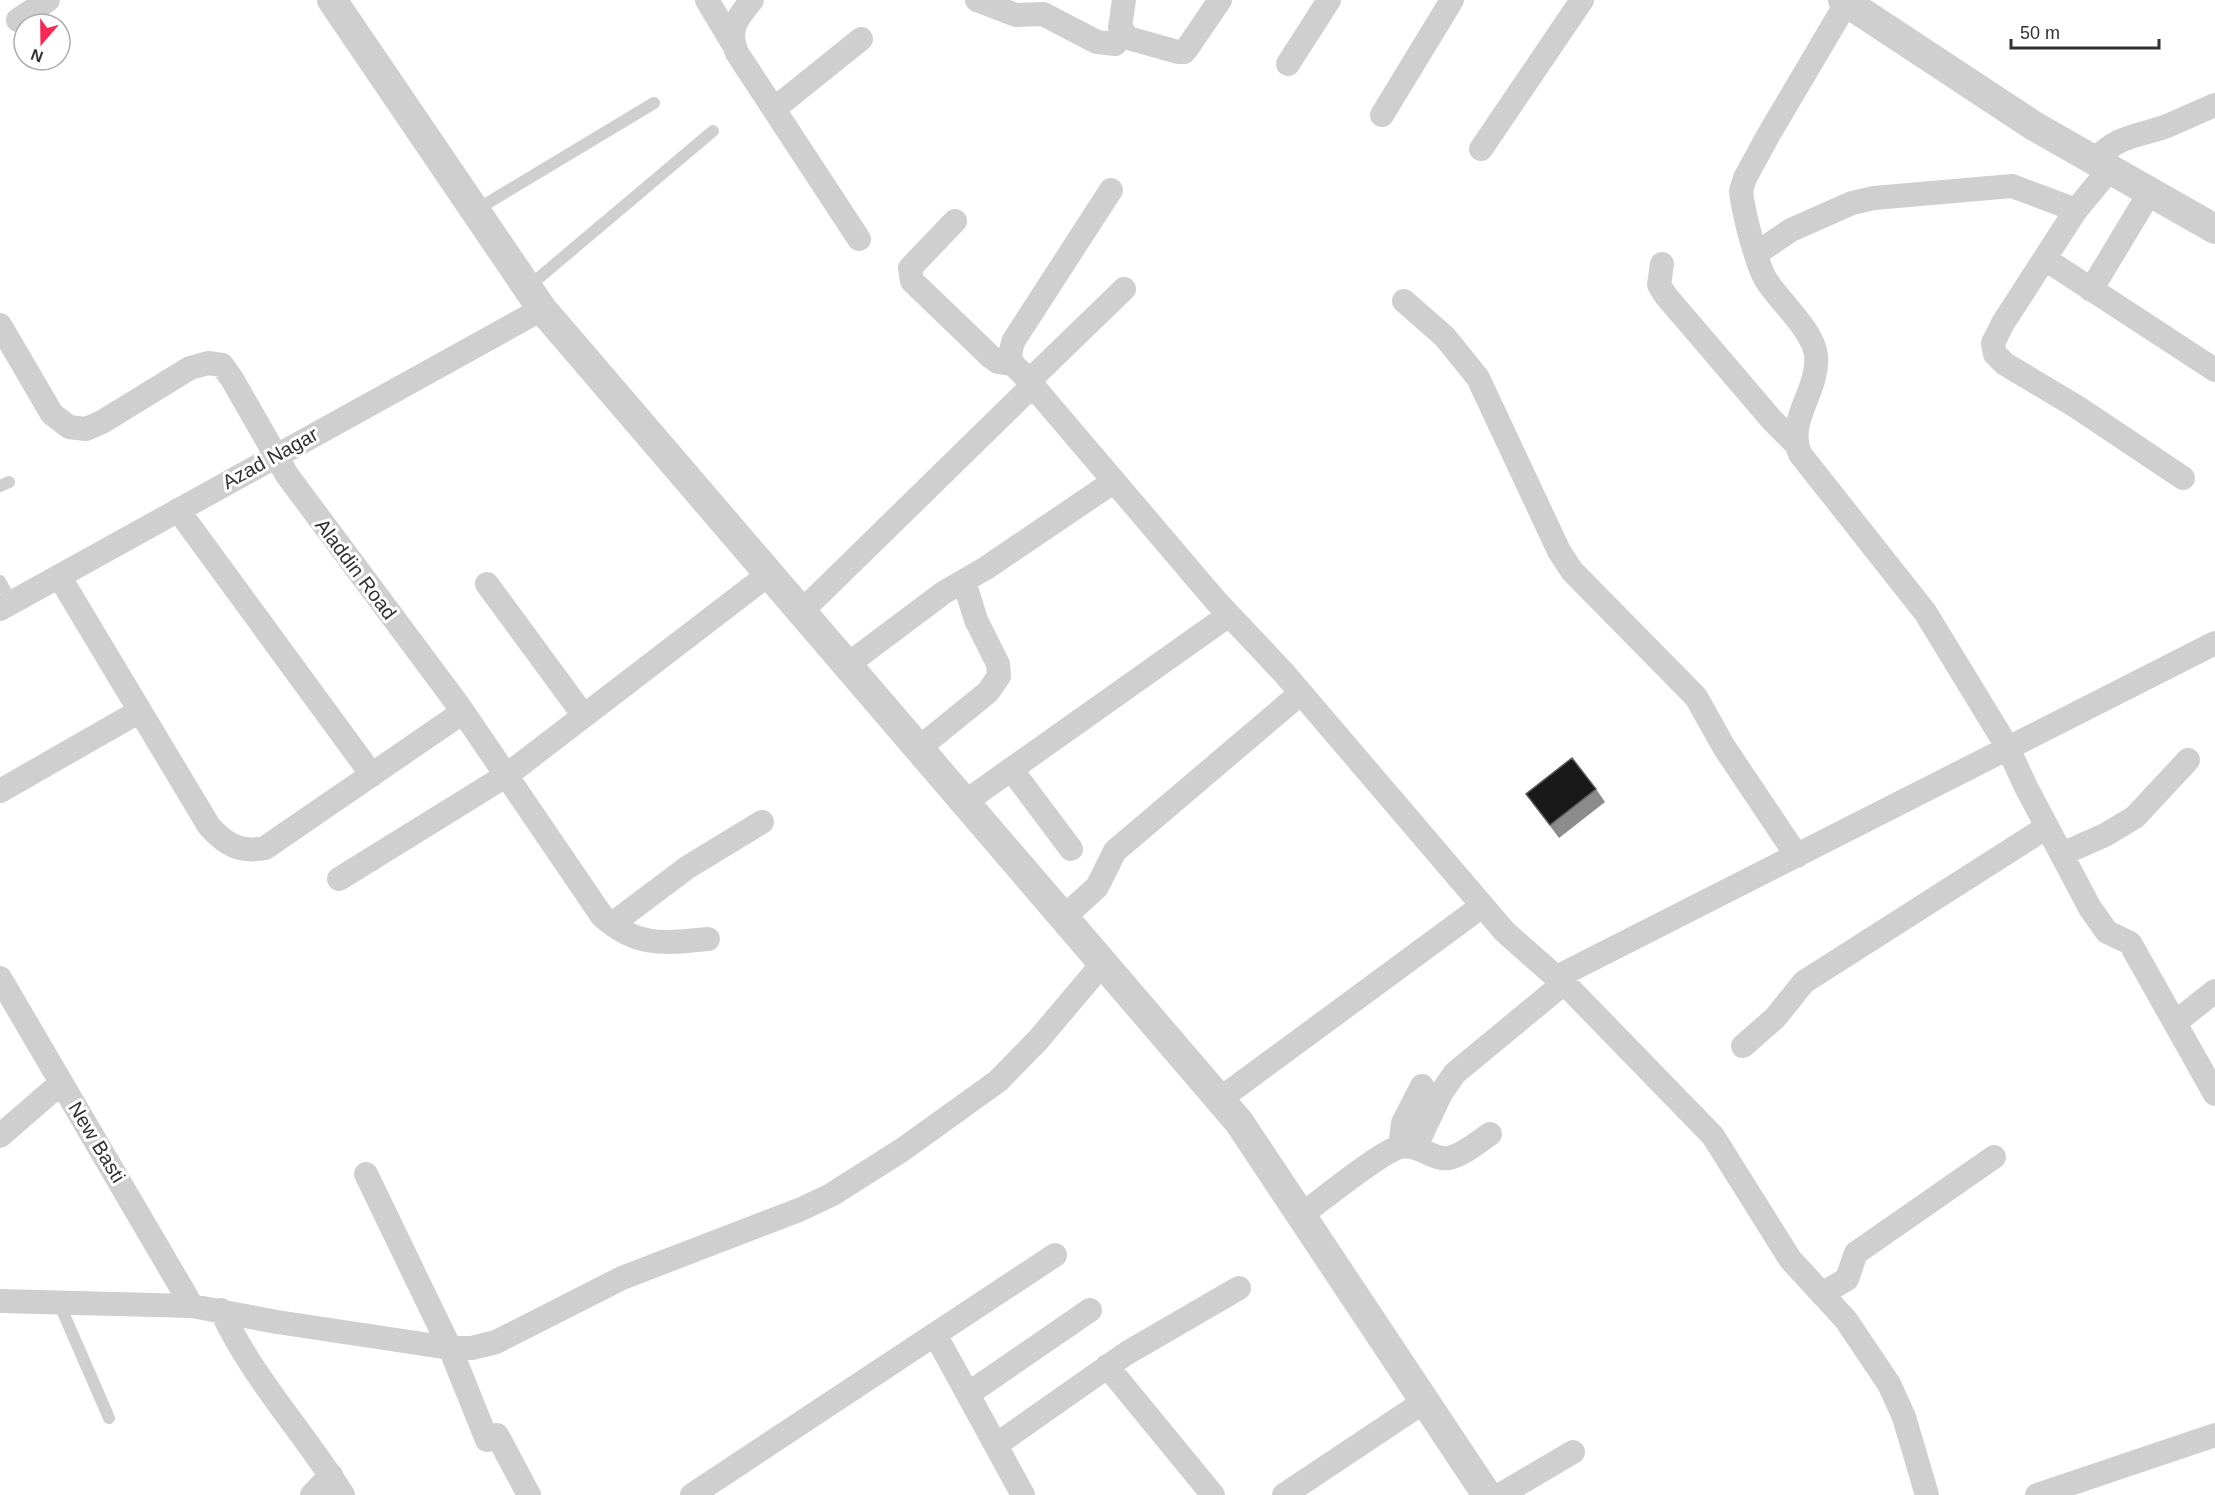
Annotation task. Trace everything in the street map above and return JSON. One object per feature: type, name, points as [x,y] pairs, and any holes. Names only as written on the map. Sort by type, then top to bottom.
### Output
[{"type":"street","points":[[30,12],[48,0]]},
{"type":"street","points":[[332,0],[535,298],[1239,1122],[1487,1495]]},
{"type":"street","points":[[707,0],[774,109],[859,239]]},
{"type":"street","points":[[732,42],[736,20],[752,0]]},
{"type":"street","points":[[977,0],[1016,15],[1043,14],[1104,44],[1115,44],[1123,33]]},
{"type":"street","points":[[1124,0],[1120,20],[1123,33],[1128,38],[1184,52],[1220,0]]},
{"type":"street","points":[[1288,64],[1329,0]]},
{"type":"street","points":[[1382,115],[1452,0]]},
{"type":"street","points":[[1481,149],[1582,0]]},
{"type":"street","points":[[1796,444],[1799,416],[1811,392],[1816,355],[1810,338],[1765,278],[1742,197],[1744,178],[1845,1],[2034,126],[2215,229]]},
{"type":"street","points":[[774,109],[861,39]]},
{"type":"street","points":[[2183,478],[2078,407],[2005,364],[1995,354],[1993,343],[2102,165],[2105,148],[2120,140],[2160,128],[2215,105]]},
{"type":"street","points":[[1754,243],[1791,230],[1852,203],[1889,196],[2012,186],[2076,210]]},
{"type":"street","points":[[1111,190],[1014,340],[1009,357],[1011,364],[1229,615],[1301,693],[1505,932],[1560,980],[1713,1136],[1790,1259],[1870,1353],[1889,1384],[1904,1417],[1927,1495]]},
{"type":"street","points":[[2091,290],[2150,192]]},
{"type":"street","points":[[956,221],[910,268],[912,281],[982,351],[998,362],[1011,364]]},
{"type":"street","points":[[2045,259],[2215,369]]},
{"type":"street","points":[[1662,264],[1659,285],[1666,296],[1772,420],[1796,444],[1800,454],[1926,612],[2008,747],[2090,908],[2107,932],[2130,943],[2215,1095]]},
{"type":"street","points":[[801,612],[1124,289]]},
{"type":"street","name":"Azad Nagar","points":[[6,606],[275,455],[535,298]]},
{"type":"street","points":[[1404,302],[1445,337],[1478,378],[1534,500],[1559,551],[1572,571],[1696,697],[1724,747],[1797,856]]},
{"type":"street","name":"Aladdin Road","points":[[0,325],[52,414],[69,427],[86,429],[102,422],[190,368],[208,363],[222,365],[300,494],[463,712],[588,896],[612,924],[623,932],[653,943],[708,939]]},
{"type":"street","points":[[847,665],[924,605],[1113,483]]},
{"type":"street","points":[[178,510],[372,775]]},
{"type":"street","points":[[339,879],[507,775],[769,574]]},
{"type":"street","points":[[59,576],[209,826],[221,840],[235,848],[250,851],[266,848],[463,712]]},
{"type":"street","points":[[919,748],[988,692],[999,676],[998,664],[976,620],[964,581]]},
{"type":"street","points":[[487,584],[584,716]]},
{"type":"street","points":[[965,802],[1229,615]]},
{"type":"street","points":[[1408,1148],[1455,1073],[1560,980],[2008,747],[2215,643]]},
{"type":"street","points":[[1064,917],[1097,887],[1115,851],[1301,693]]},
{"type":"street","points":[[0,791],[140,711]]},
{"type":"street","points":[[2062,854],[2105,835],[2135,817],[2188,760]]},
{"type":"street","points":[[1011,769],[1071,849]]},
{"type":"street","points":[[612,924],[670,880],[762,822]]},
{"type":"street","points":[[1743,1046],[1775,1018],[1804,982],[2047,827]]},
{"type":"street","points":[[1220,1099],[1482,906]]},
{"type":"street","points":[[0,1301],[192,1306],[277,1322],[450,1348],[472,1348],[496,1342],[621,1278],[799,1210],[831,1195],[912,1143],[998,1081],[1038,1040],[1103,963]]},
{"type":"street","name":"New Basti","points":[[0,978],[192,1306]]},
{"type":"street","points":[[2176,1022],[2215,991]]},
{"type":"street","points":[[0,1136],[61,1083]]},
{"type":"street","points":[[1408,1148],[1403,1123],[1422,1086]]},
{"type":"street","points":[[1301,1215],[1383,1156],[1408,1148],[1449,1158],[1490,1134]]},
{"type":"street","points":[[1822,1294],[1847,1279],[1856,1253],[1994,1157]]},
{"type":"street","points":[[366,1174],[492,1437],[529,1495]]},
{"type":"street","points":[[692,1495],[936,1336],[1055,1255]]},
{"type":"street","points":[[996,1445],[1107,1366],[1239,1288]]},
{"type":"street","points":[[221,1310],[244,1358],[331,1475],[343,1495]]},
{"type":"street","points":[[968,1394],[1090,1310]]},
{"type":"street","points":[[936,1336],[1023,1495]]},
{"type":"street","points":[[1107,1366],[1214,1495]]},
{"type":"street","points":[[1284,1495],[1425,1401]]},
{"type":"street","points":[[2037,1495],[2215,1435]]},
{"type":"street","points":[[1500,1495],[1573,1452]]},
{"type":"street","points":[[312,1495],[331,1475]]},
{"type":"lane","points":[[476,210],[654,103]]},
{"type":"lane","points":[[535,298],[713,131]]},
{"type":"lane","points":[[0,581],[6,606]]},
{"type":"lane","points":[[59,1303],[109,1418]]},
{"type":"building","points":[[1572,758],[1596,789],[1550,825],[1526,794]]}]
